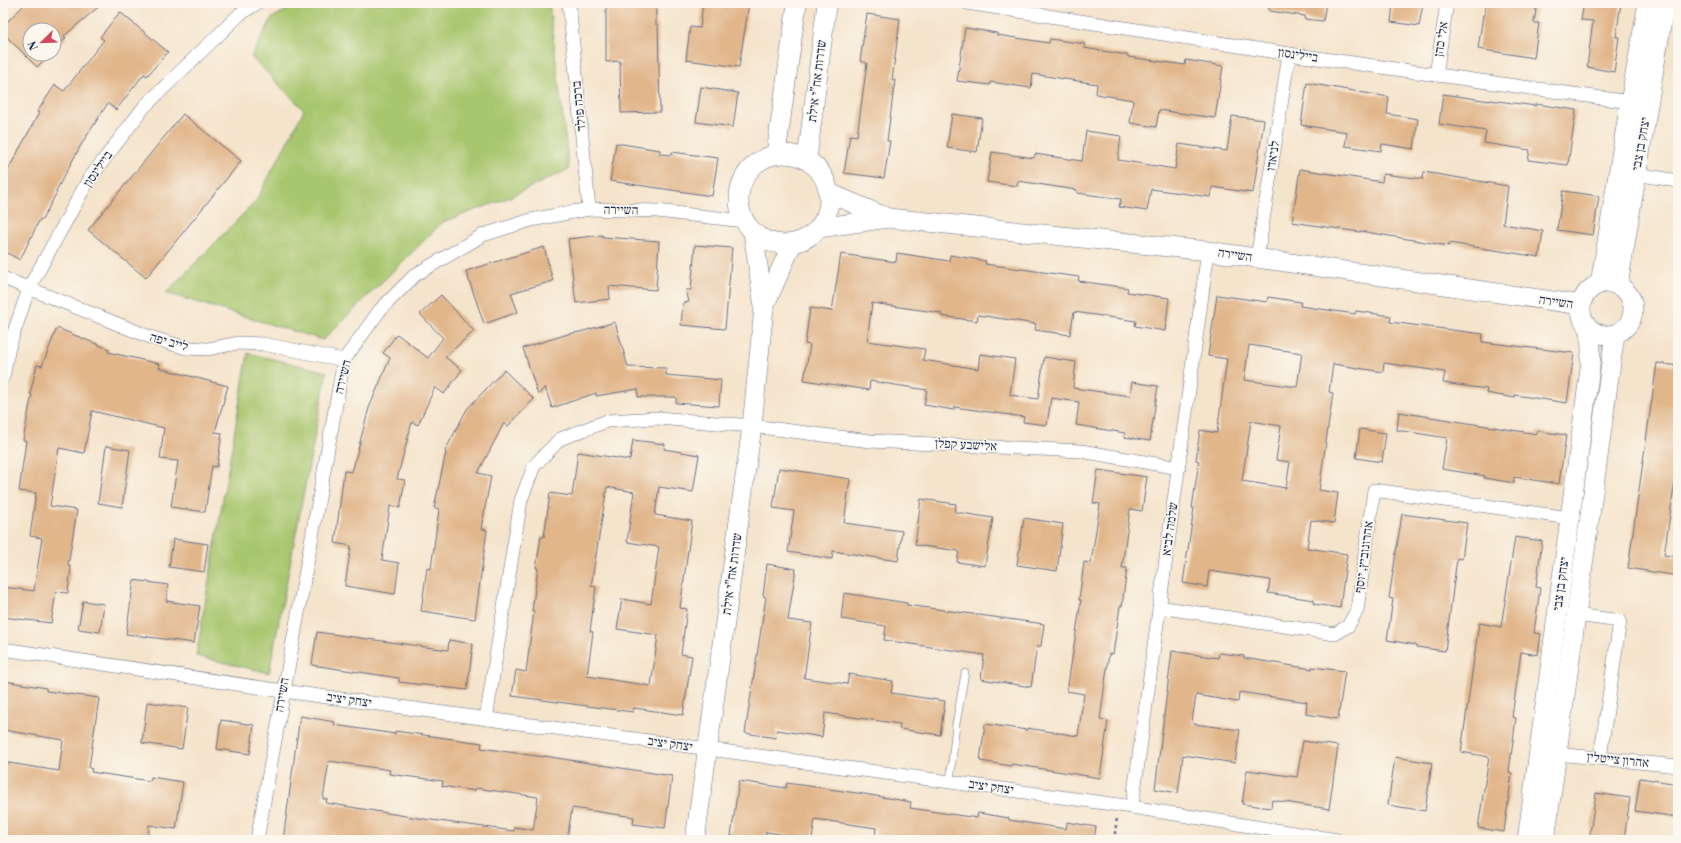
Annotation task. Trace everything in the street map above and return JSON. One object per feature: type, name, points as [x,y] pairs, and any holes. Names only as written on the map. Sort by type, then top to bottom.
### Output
[{"type":"street","name":"ביילינסון","points":[[3,377],[9,347],[29,288],[88,179],[145,106],[236,8],[257,3]]},
{"type":"street","name":"ברכה פולד","points":[[569,3],[589,209]]},
{"type":"street","points":[[776,154],[798,3]]},
{"type":"street","name":"שדרות אח\"י אילת","points":[[807,159],[827,3]]},
{"type":"street","name":"ביילינסון","points":[[967,3],[1289,54],[1630,102]]},
{"type":"street","name":"אלי כהן","points":[[1436,75],[1447,3]]},
{"type":"street","name":"יצחק בן צבי","points":[[1609,285],[1630,102],[1648,3]]},
{"type":"street","name":"יצחק בן צבי","points":[[1609,285],[1636,174],[1665,3]]},
{"type":"street","name":"לניאדו","points":[[1257,259],[1289,54]]},
{"type":"street","points":[[787,153],[807,159],[818,167],[826,179],[830,193],[829,207],[825,220],[816,232],[805,240],[792,244],[777,244],[764,240],[748,226],[739,207],[739,193],[743,179],[751,167],[763,158],[776,154],[787,153]]},
{"type":"street","points":[[1636,174],[1678,181]]},
{"type":"street","name":"השיירה","points":[[830,193],[888,218]]},
{"type":"street","name":"השיירה","points":[[256,840],[344,360],[380,310],[416,275],[483,235],[531,220],[589,209],[657,211],[748,226]]},
{"type":"street","name":"השיירה","points":[[819,228],[888,218],[1208,251],[1581,305]]},
{"type":"street","name":"שדרות אח\"י אילת","points":[[694,840],[752,426],[764,308],[748,226]]},
{"type":"street","name":"שדרות אח\"י אילת","points":[[764,308],[792,244]]},
{"type":"street","name":"שלמה לביא","points":[[1125,806],[1159,607],[1208,251]]},
{"type":"street","name":"לייב יפה","points":[[3,278],[150,337],[186,348],[208,349],[238,343],[263,344],[344,360]]},
{"type":"street","points":[[1609,285],[1625,291],[1630,298],[1632,315],[1629,323],[1623,329],[1615,334],[1602,335],[1590,329],[1584,322],[1581,314],[1581,305],[1587,292],[1609,285]]},
{"type":"street","name":"יצחק בן צבי","points":[[1527,840],[1590,368],[1592,350],[1590,329]]},
{"type":"street","name":"יצחק בן צבי","points":[[1545,840],[1615,334]]},
{"type":"street","name":"אלישבע קפלן","points":[[486,719],[521,500],[534,466],[560,439],[607,421],[658,418],[752,426],[870,440],[1081,451],[1179,468]]},
{"type":"street","name":"אהרונוביץ, יוסף","points":[[1159,607],[1336,634],[1348,626],[1356,610],[1374,490],[1570,518]]},
{"type":"street","points":[[1576,615],[1620,620],[1600,758]]},
{"type":"street","name":"יצחק יציב","points":[[3,648],[283,691],[1125,806],[1337,840]]},
{"type":"street","name":"אהרון צייטלין","points":[[1557,754],[1678,766]]},
{"type":"lane","points":[[950,782],[956,724],[965,672]]},
{"type":"path","points":[[1114,840],[1125,806]]},
{"type":"green space","points":[[299,3],[549,3],[569,169],[503,200],[443,222],[323,340],[166,293],[256,201],[304,110],[251,57],[272,18]]},
{"type":"green space","points":[[248,353],[327,372],[269,673],[196,656]]},
{"type":"building","points":[[26,3],[103,3],[64,36],[66,38],[62,42],[62,22],[22,22],[22,52],[3,33],[3,26]]},
{"type":"building","points":[[606,3],[656,3],[660,112],[621,113],[620,61],[606,62]]},
{"type":"building","points":[[703,3],[749,3],[739,67],[686,60],[690,27],[700,28]]},
{"type":"building","points":[[1269,3],[1326,3],[1323,21],[1304,19],[1305,16],[1269,11]]},
{"type":"building","points":[[1393,3],[1423,3],[1419,26],[1391,22]]},
{"type":"building","points":[[1486,3],[1537,3],[1534,23],[1539,23],[1534,58],[1478,49]]},
{"type":"building","points":[[1584,3],[1621,3],[1616,37],[1619,37],[1614,72],[1587,67],[1593,21],[1581,20]]},
{"type":"building","points":[[120,12],[168,52],[147,76],[144,74],[116,110],[108,103],[81,145],[42,220],[40,219],[20,260],[3,251],[3,179],[39,113],[37,112],[55,85],[64,91],[104,40],[100,37]]},
{"type":"building","points":[[867,14],[900,19],[892,80],[895,80],[887,141],[890,141],[884,178],[844,173],[850,135],[857,136],[867,63],[860,61]]},
{"type":"building","points":[[965,28],[997,33],[997,35],[1049,43],[1050,39],[1085,44],[1084,48],[1128,55],[1128,57],[1185,65],[1186,60],[1223,66],[1215,118],[1159,110],[1156,127],[1130,123],[1133,100],[1096,94],[1097,84],[1033,74],[1031,88],[990,82],[990,85],[957,81]]},
{"type":"building","points":[[32,62],[42,62],[37,67]]},
{"type":"building","points":[[1307,83],[1389,97],[1387,114],[1418,119],[1414,149],[1382,144],[1381,151],[1345,146],[1347,132],[1301,125]]},
{"type":"building","points":[[701,87],[738,93],[733,127],[696,122]]},
{"type":"building","points":[[1443,94],[1490,101],[1536,106],[1536,104],[1576,110],[1568,165],[1528,160],[1530,150],[1484,143],[1486,131],[1439,124]]},
{"type":"building","points":[[183,114],[241,161],[146,278],[88,230]]},
{"type":"building","points":[[952,114],[982,118],[977,152],[947,148]]},
{"type":"building","points":[[1232,116],[1264,120],[1253,193],[1212,187],[1210,197],[1151,189],[1147,211],[1119,207],[1121,199],[1077,193],[1077,190],[1018,181],[1017,186],[987,182],[992,152],[1034,158],[1035,154],[1082,161],[1086,131],[1121,136],[1118,160],[1175,169],[1179,144],[1227,151]]},
{"type":"building","points":[[616,143],[660,150],[660,154],[672,155],[672,152],[718,158],[712,196],[610,181]]},
{"type":"building","points":[[1300,169],[1382,182],[1383,174],[1423,179],[1424,172],[1508,186],[1503,224],[1543,231],[1539,257],[1449,243],[1449,246],[1360,231],[1292,222]]},
{"type":"building","points":[[1563,191],[1599,196],[1593,235],[1557,230]]},
{"type":"building","points":[[602,235],[603,237],[659,241],[656,290],[609,286],[610,299],[576,303],[568,239]]},
{"type":"building","points":[[695,245],[732,248],[725,329],[681,325],[683,303],[689,302],[686,290],[691,290]]},
{"type":"building","points":[[544,247],[553,281],[511,293],[518,312],[484,324],[466,271]]},
{"type":"building","points":[[897,253],[949,261],[950,255],[986,261],[985,264],[1079,277],[1078,281],[1128,288],[1127,292],[1169,298],[1165,331],[1135,326],[1136,321],[1074,312],[1070,335],[1035,330],[1036,324],[978,315],[977,321],[941,316],[941,313],[872,303],[867,341],[925,349],[923,360],[978,369],[980,354],[1015,359],[1010,395],[1038,399],[1044,357],[1076,362],[1073,388],[1130,396],[1132,382],[1158,386],[1150,441],[1124,437],[1125,433],[1076,425],[1079,402],[1051,398],[1047,425],[1023,422],[1024,417],[954,407],[954,410],[924,405],[927,390],[870,381],[869,390],[804,380],[810,345],[805,344],[810,308],[832,311],[841,254],[896,262]]},
{"type":"building","points":[[441,295],[474,331],[445,357],[462,370],[444,394],[435,387],[418,425],[412,422],[397,479],[405,480],[400,508],[390,506],[382,560],[399,563],[395,594],[345,586],[351,546],[335,543],[344,471],[352,472],[369,408],[390,358],[383,353],[397,334],[428,358],[443,338],[420,314]]},
{"type":"building","points":[[1217,295],[1267,302],[1268,297],[1301,302],[1300,306],[1355,314],[1356,311],[1391,316],[1390,322],[1483,334],[1482,342],[1574,353],[1567,403],[1515,395],[1515,398],[1486,393],[1487,389],[1443,383],[1445,372],[1384,363],[1383,372],[1333,364],[1329,392],[1333,393],[1319,490],[1338,493],[1334,523],[1311,520],[1307,548],[1347,554],[1340,608],[1314,604],[1314,600],[1268,593],[1270,580],[1209,571],[1207,587],[1183,583],[1194,508],[1192,508],[1199,461],[1196,460],[1200,430],[1217,433],[1227,359],[1208,356]],"holes":[[[1249,345],[1302,353],[1297,387],[1244,380]],[[1251,421],[1281,426],[1276,460],[1290,462],[1286,488],[1242,481]]]},
{"type":"building","points":[[615,322],[628,367],[666,368],[666,375],[721,380],[719,406],[676,403],[676,397],[638,397],[638,389],[596,396],[596,393],[552,408],[545,387],[538,395],[523,348],[568,334]]},
{"type":"building","points":[[57,328],[109,349],[108,352],[160,364],[159,368],[228,386],[215,432],[222,433],[217,467],[212,466],[205,512],[171,507],[178,461],[160,459],[164,428],[92,411],[84,453],[59,448],[50,506],[77,510],[68,566],[71,567],[68,593],[56,592],[51,623],[3,617],[3,587],[34,591],[42,538],[30,536],[36,493],[19,491],[26,441],[23,440],[32,394],[30,394],[37,365],[42,366]]},
{"type":"building","points":[[1657,363],[1678,366],[1678,461],[1664,555],[1678,557],[1678,576],[1628,568]]},
{"type":"building","points":[[504,370],[534,399],[508,426],[504,423],[478,473],[491,476],[481,529],[487,530],[475,619],[421,611],[427,568],[431,569],[439,509],[434,508],[445,451],[467,409]]},
{"type":"building","points":[[1399,412],[1537,434],[1537,431],[1566,435],[1559,484],[1514,477],[1514,483],[1484,478],[1485,476],[1442,469],[1447,438],[1397,430]]},
{"type":"building","points":[[1360,429],[1386,433],[1382,462],[1356,458]]},
{"type":"building","points":[[633,440],[665,444],[664,449],[699,455],[693,492],[659,487],[655,515],[692,521],[680,608],[687,609],[681,654],[692,656],[683,715],[634,708],[633,712],[512,696],[516,670],[526,672],[534,611],[532,611],[538,568],[536,568],[541,537],[544,537],[550,493],[572,496],[578,452],[630,460]],"holes":[[[607,487],[634,492],[627,542],[659,547],[651,604],[622,599],[617,629],[658,635],[651,686],[587,676],[593,632],[590,631],[596,587],[591,586]]]},
{"type":"building","points":[[106,446],[130,450],[122,507],[98,503]]},
{"type":"building","points":[[779,468],[850,479],[844,523],[902,531],[898,561],[833,551],[832,559],[788,552],[794,511],[773,508]]},
{"type":"building","points":[[1098,470],[1147,477],[1142,511],[1130,509],[1122,568],[1127,568],[1122,606],[1120,606],[1113,654],[1109,654],[1100,719],[1108,721],[1100,778],[1012,764],[1011,766],[980,761],[985,724],[1027,730],[1027,728],[1078,736],[1084,694],[1067,691],[1081,600],[1079,600],[1084,562],[1091,563],[1100,504],[1093,503]]},
{"type":"building","points":[[921,499],[956,504],[955,512],[993,518],[985,566],[957,562],[959,551],[915,545]]},
{"type":"building","points":[[1402,514],[1467,523],[1462,559],[1457,558],[1445,651],[1416,647],[1416,645],[1387,640],[1393,599],[1389,598]]},
{"type":"building","points":[[1024,518],[1063,524],[1057,571],[1017,565]]},
{"type":"building","points":[[1515,537],[1542,541],[1536,587],[1540,588],[1534,633],[1541,634],[1538,655],[1521,652],[1512,717],[1516,718],[1509,772],[1512,773],[1504,832],[1478,828],[1489,757],[1461,752],[1479,623],[1501,627]]},
{"type":"building","points":[[173,539],[208,544],[204,572],[169,567]]},
{"type":"building","points":[[767,564],[796,569],[788,620],[812,623],[804,678],[847,684],[849,674],[893,681],[891,693],[945,701],[940,735],[899,729],[900,724],[825,713],[822,737],[777,730],[776,738],[745,733],[766,597],[763,596]]},
{"type":"building","points":[[134,580],[168,585],[166,601],[200,606],[194,643],[126,634]]},
{"type":"building","points":[[844,593],[907,603],[907,605],[1044,624],[1041,646],[1037,646],[1031,687],[981,679],[984,655],[884,640],[886,626],[841,619]]},
{"type":"building","points":[[83,601],[104,604],[100,632],[78,629]]},
{"type":"building","points":[[317,632],[448,650],[449,640],[473,644],[467,690],[399,682],[399,678],[312,665]]},
{"type":"building","points":[[1172,651],[1218,658],[1219,653],[1244,656],[1244,658],[1312,669],[1312,667],[1345,671],[1338,719],[1306,714],[1307,702],[1239,692],[1238,702],[1196,695],[1192,722],[1194,724],[1240,730],[1235,763],[1183,755],[1178,793],[1155,789]]},
{"type":"building","points":[[4,681],[46,688],[46,691],[99,698],[89,768],[92,769],[91,772],[150,781],[151,777],[183,782],[176,829],[149,825],[148,840],[6,840],[7,837],[3,837],[3,762],[59,771],[63,740],[3,730]]},
{"type":"building","points":[[147,702],[188,708],[182,749],[142,743]]},
{"type":"building","points":[[300,716],[335,722],[334,725],[395,734],[395,731],[482,743],[481,748],[544,756],[672,776],[665,828],[633,824],[634,817],[572,808],[567,840],[283,840]],"holes":[[[329,761],[390,770],[389,774],[443,781],[442,786],[475,791],[475,788],[538,797],[533,830],[514,827],[514,831],[424,819],[326,803],[327,799],[323,799]]]},
{"type":"building","points":[[221,720],[254,725],[250,754],[217,749]]},
{"type":"building","points":[[1303,741],[1338,746],[1329,809],[1272,800],[1271,808],[1242,804],[1247,770],[1297,777]]},
{"type":"building","points":[[1395,757],[1432,763],[1425,811],[1388,805]]},
{"type":"building","points":[[1640,778],[1678,784],[1678,817],[1635,811]]},
{"type":"building","points":[[739,781],[786,788],[787,783],[864,794],[911,802],[910,808],[977,818],[978,813],[1009,818],[1009,820],[1066,829],[1067,822],[1096,827],[1094,840],[875,840],[876,828],[815,819],[812,839],[766,832],[764,840],[731,836]]},
{"type":"building","points":[[1596,793],[1630,798],[1624,840],[1589,840]]}]
